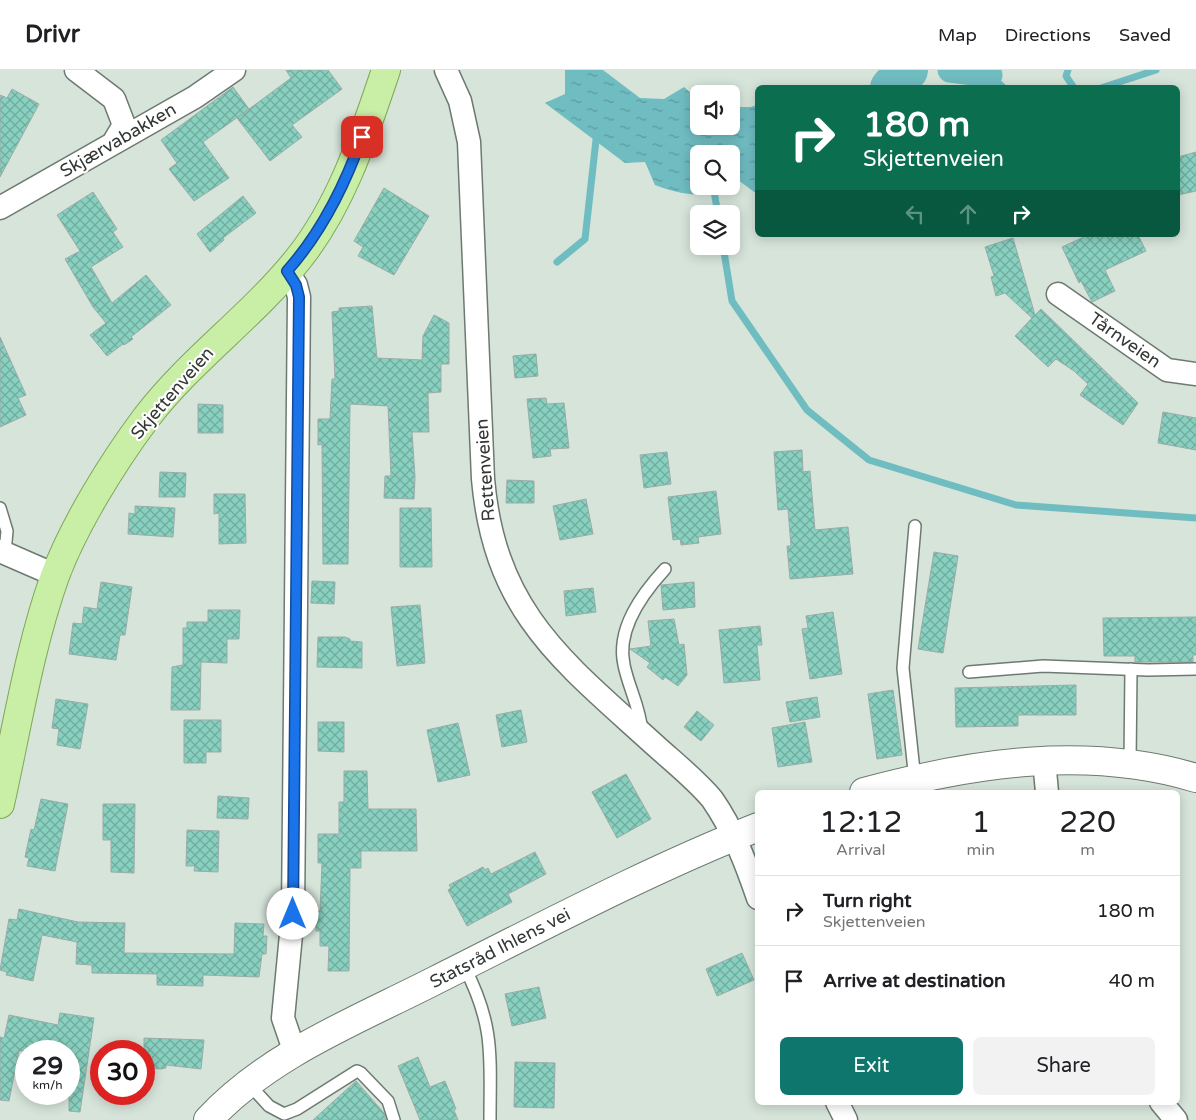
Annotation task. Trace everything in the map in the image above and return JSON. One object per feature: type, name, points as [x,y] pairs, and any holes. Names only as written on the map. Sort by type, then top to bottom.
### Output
[{"type":"main road","name":"Skjettenveien","points":[[0,804],[33,653],[55,575],[98,492],[147,417],[184,375],[287,271],[318,229],[341,187],[357,152],[386,70]]},
{"type":"street","points":[[76,70],[114,99],[124,124],[115,140]]},
{"type":"street","name":"Skjærvabakken","points":[[0,208],[115,140],[195,97],[234,70]]},
{"type":"street","name":"Rettenveien","points":[[446,70],[460,101],[468,142],[483,479],[491,533],[500,562],[521,607],[542,637],[569,666],[702,788],[719,809],[746,831],[755,881]]},
{"type":"street","points":[[287,271],[296,285],[299,297],[293,914],[283,1018],[295,1053]]},
{"type":"street","name":"Tårnveien","points":[[1058,294],[1167,370],[1196,374]]},
{"type":"street","points":[[2,551],[55,575]]},
{"type":"street","points":[[1044,760],[1047,790]]},
{"type":"street","points":[[872,790],[997,764],[1044,760],[1130,763],[1196,778]]},
{"type":"street","name":"Statsråd Ihlens vei","points":[[208,1120],[248,1083],[295,1053],[602,896],[746,831]]},
{"type":"street","points":[[838,1105],[846,1120]]},
{"type":"street","points":[[1164,1105],[1176,1120]]},
{"type":"lane","points":[[0,508],[7,531],[2,551]]},
{"type":"lane","points":[[915,526],[903,668],[909,739],[915,780]]},
{"type":"lane","points":[[643,734],[638,703],[623,663],[624,636],[638,604],[665,569]]},
{"type":"lane","points":[[969,672],[1043,666],[1196,669]]},
{"type":"lane","points":[[1130,669],[1130,763]]},
{"type":"lane","points":[[464,966],[479,996],[489,1036],[490,1120]]},
{"type":"lane","points":[[248,1083],[269,1106],[284,1114],[297,1109],[357,1072],[361,1073],[388,1101],[394,1120]]},
{"type":"water","points":[[565,70],[603,70],[640,98],[664,99],[684,87],[690,92],[690,135],[740,135],[740,107],[755,106],[755,193],[740,181],[740,145],[690,145],[690,194],[682,193],[655,185],[645,162],[625,163],[545,103],[565,94]]},
{"type":"building","points":[[286,70],[328,70],[342,89],[292,125],[302,137],[270,161],[237,118],[291,78]]},
{"type":"building","points":[[233,87],[249,109],[203,142],[229,178],[194,201],[169,169],[177,163],[161,140]]},
{"type":"building","points":[[12,89],[39,104],[0,177],[0,95],[7,98]]},
{"type":"building","points":[[1196,152],[1196,191],[1180,195],[1180,156]]},
{"type":"building","points":[[384,188],[429,216],[394,275],[358,256],[363,247],[354,241]]},
{"type":"building","points":[[93,192],[117,229],[113,232],[123,247],[91,267],[112,303],[146,275],[171,305],[131,337],[133,339],[107,356],[90,335],[106,323],[93,307],[65,259],[80,251],[57,215]]},
{"type":"building","points":[[243,196],[256,213],[223,238],[224,240],[210,252],[197,234]]},
{"type":"building","points":[[1084,237],[1139,237],[1146,251],[1105,270],[1115,291],[1092,302],[1081,281],[1079,283],[1062,247]]},
{"type":"building","points":[[1013,238],[1035,315],[1041,309],[1138,403],[1123,425],[1080,395],[1088,384],[1074,371],[1056,359],[1048,367],[1015,336],[1032,318],[1005,293],[996,296],[991,277],[994,276],[985,247]]},
{"type":"building","points":[[372,306],[377,358],[422,360],[423,336],[434,315],[449,323],[449,364],[441,364],[441,392],[428,393],[429,432],[412,432],[415,477],[414,499],[384,498],[385,476],[391,476],[388,406],[350,404],[348,564],[323,564],[322,444],[318,445],[318,419],[330,419],[332,379],[335,379],[332,312],[339,311],[339,308]]},
{"type":"building","points":[[0,337],[26,395],[18,398],[26,415],[0,427]]},
{"type":"building","points":[[536,354],[538,376],[515,378],[513,356]]},
{"type":"building","points":[[546,398],[547,404],[564,403],[569,448],[550,449],[551,456],[533,458],[527,399]]},
{"type":"building","points":[[198,404],[223,405],[223,433],[198,433]]},
{"type":"building","points":[[1163,412],[1196,418],[1196,450],[1158,443]]},
{"type":"building","points":[[802,450],[803,472],[810,471],[815,530],[848,527],[853,574],[790,579],[787,546],[791,546],[788,509],[778,510],[774,452]]},
{"type":"building","points":[[667,452],[671,484],[644,488],[640,455]]},
{"type":"building","points":[[160,472],[186,473],[185,497],[159,497]]},
{"type":"building","points":[[507,480],[534,481],[534,503],[506,503]]},
{"type":"building","points":[[716,491],[721,534],[698,537],[699,543],[681,545],[680,539],[673,540],[668,497]]},
{"type":"building","points":[[214,494],[245,494],[246,543],[219,544],[219,513],[214,514]]},
{"type":"building","points":[[586,499],[593,534],[560,540],[553,506]]},
{"type":"building","points":[[135,506],[175,508],[173,537],[128,534],[129,513],[135,514]]},
{"type":"building","points":[[400,508],[431,508],[432,567],[400,567]]},
{"type":"building","points":[[934,552],[958,556],[943,653],[918,649]]},
{"type":"building","points":[[312,581],[335,582],[334,604],[311,603]]},
{"type":"building","points":[[101,582],[132,587],[125,635],[120,635],[116,660],[69,654],[73,623],[82,624],[84,607],[97,609]]},
{"type":"building","points":[[694,582],[695,607],[663,610],[661,585]]},
{"type":"building","points":[[593,588],[596,612],[566,616],[564,591]]},
{"type":"building","points":[[420,605],[425,663],[397,666],[391,607]]},
{"type":"building","points":[[208,610],[240,610],[239,639],[227,639],[227,663],[201,662],[200,710],[171,710],[172,667],[183,665],[183,628],[187,628],[187,622],[208,622]]},
{"type":"building","points":[[833,612],[842,674],[810,679],[802,629],[808,628],[806,616]]},
{"type":"building","points":[[1196,617],[1196,655],[1193,655],[1193,662],[1135,662],[1135,656],[1104,656],[1103,618]]},
{"type":"building","points":[[674,619],[679,645],[684,644],[687,675],[678,686],[665,677],[663,680],[647,667],[650,663],[630,649],[651,646],[648,621]]},
{"type":"building","points":[[760,626],[762,645],[757,645],[760,680],[724,683],[719,630]]},
{"type":"building","points":[[318,637],[345,637],[350,639],[350,641],[362,642],[362,668],[317,667]]},
{"type":"building","points":[[1076,685],[1076,715],[1018,715],[1018,726],[956,727],[955,688]]},
{"type":"building","points":[[893,690],[902,755],[877,759],[868,694]]},
{"type":"building","points":[[817,697],[820,717],[790,722],[786,702]]},
{"type":"building","points":[[56,699],[88,704],[80,749],[57,745],[59,729],[52,728]]},
{"type":"building","points":[[521,710],[527,742],[502,747],[496,715]]},
{"type":"building","points":[[697,711],[714,725],[701,741],[684,727]]},
{"type":"building","points":[[184,720],[221,720],[221,752],[206,752],[206,763],[184,763]]},
{"type":"building","points":[[318,722],[344,722],[344,752],[318,751]]},
{"type":"building","points":[[805,722],[812,762],[778,767],[772,728]]},
{"type":"building","points":[[458,723],[470,775],[438,782],[427,730]]},
{"type":"building","points":[[344,771],[367,771],[368,809],[416,809],[417,851],[361,851],[361,868],[350,868],[349,971],[328,971],[329,946],[320,946],[320,931],[316,931],[316,911],[320,911],[322,863],[318,863],[318,834],[339,834],[339,802],[344,802]]},
{"type":"building","points":[[626,774],[651,819],[617,838],[592,792]]},
{"type":"building","points":[[218,796],[249,798],[248,819],[217,818]]},
{"type":"building","points":[[41,799],[68,804],[55,871],[27,866],[29,858],[25,857],[31,829],[34,830]]},
{"type":"building","points":[[103,804],[135,804],[134,873],[111,872],[111,840],[103,840]]},
{"type":"building","points":[[187,830],[219,831],[218,872],[194,871],[195,866],[186,866]]},
{"type":"building","points":[[535,852],[546,874],[508,894],[512,902],[467,926],[448,890],[451,888],[449,885],[483,867],[485,870],[488,868],[491,874]]},
{"type":"building","points":[[19,909],[78,922],[125,923],[124,953],[234,954],[235,923],[264,924],[263,936],[267,936],[266,954],[262,954],[259,977],[203,975],[203,986],[157,985],[157,974],[92,973],[92,965],[76,964],[77,942],[42,935],[33,981],[6,975],[7,972],[0,970],[9,919],[17,920]]},
{"type":"building","points":[[742,953],[754,980],[717,996],[706,969]]},
{"type":"building","points":[[539,987],[546,1018],[512,1026],[505,994]]},
{"type":"building","points":[[60,1013],[94,1018],[80,1112],[69,1111],[69,1105],[80,1105],[80,1040],[15,1040],[15,1071],[9,1101],[0,1100],[0,1037],[4,1038],[9,1015],[58,1025]]},
{"type":"building","points":[[144,1038],[204,1040],[201,1069],[166,1065],[166,1068],[155,1069],[155,1040],[144,1040]]},
{"type":"building","points":[[418,1057],[430,1087],[445,1081],[456,1109],[454,1110],[458,1120],[420,1120],[398,1066]]},
{"type":"building","points":[[515,1062],[555,1063],[554,1108],[514,1107]]},
{"type":"building","points":[[356,1081],[384,1113],[386,1120],[313,1120]]},
{"type":"waterway","points":[[894,85],[907,70]]},
{"type":"waterway","points":[[950,70],[990,75]]},
{"type":"waterway","points":[[1068,70],[1066,76],[1072,85]]},
{"type":"waterway","points":[[1110,85],[1156,70]]},
{"type":"waterway","points":[[990,75],[1001,85]]},
{"type":"waterway","points":[[557,262],[585,239],[596,140],[601,133]]},
{"type":"waterway","points":[[715,195],[716,205]]},
{"type":"waterway","points":[[724,255],[732,301],[807,410],[869,460],[1016,505],[1196,518]]},
{"type":"route","points":[[293,914],[299,456],[299,291],[287,271],[308,246],[328,213],[348,174],[362,137]]}]
